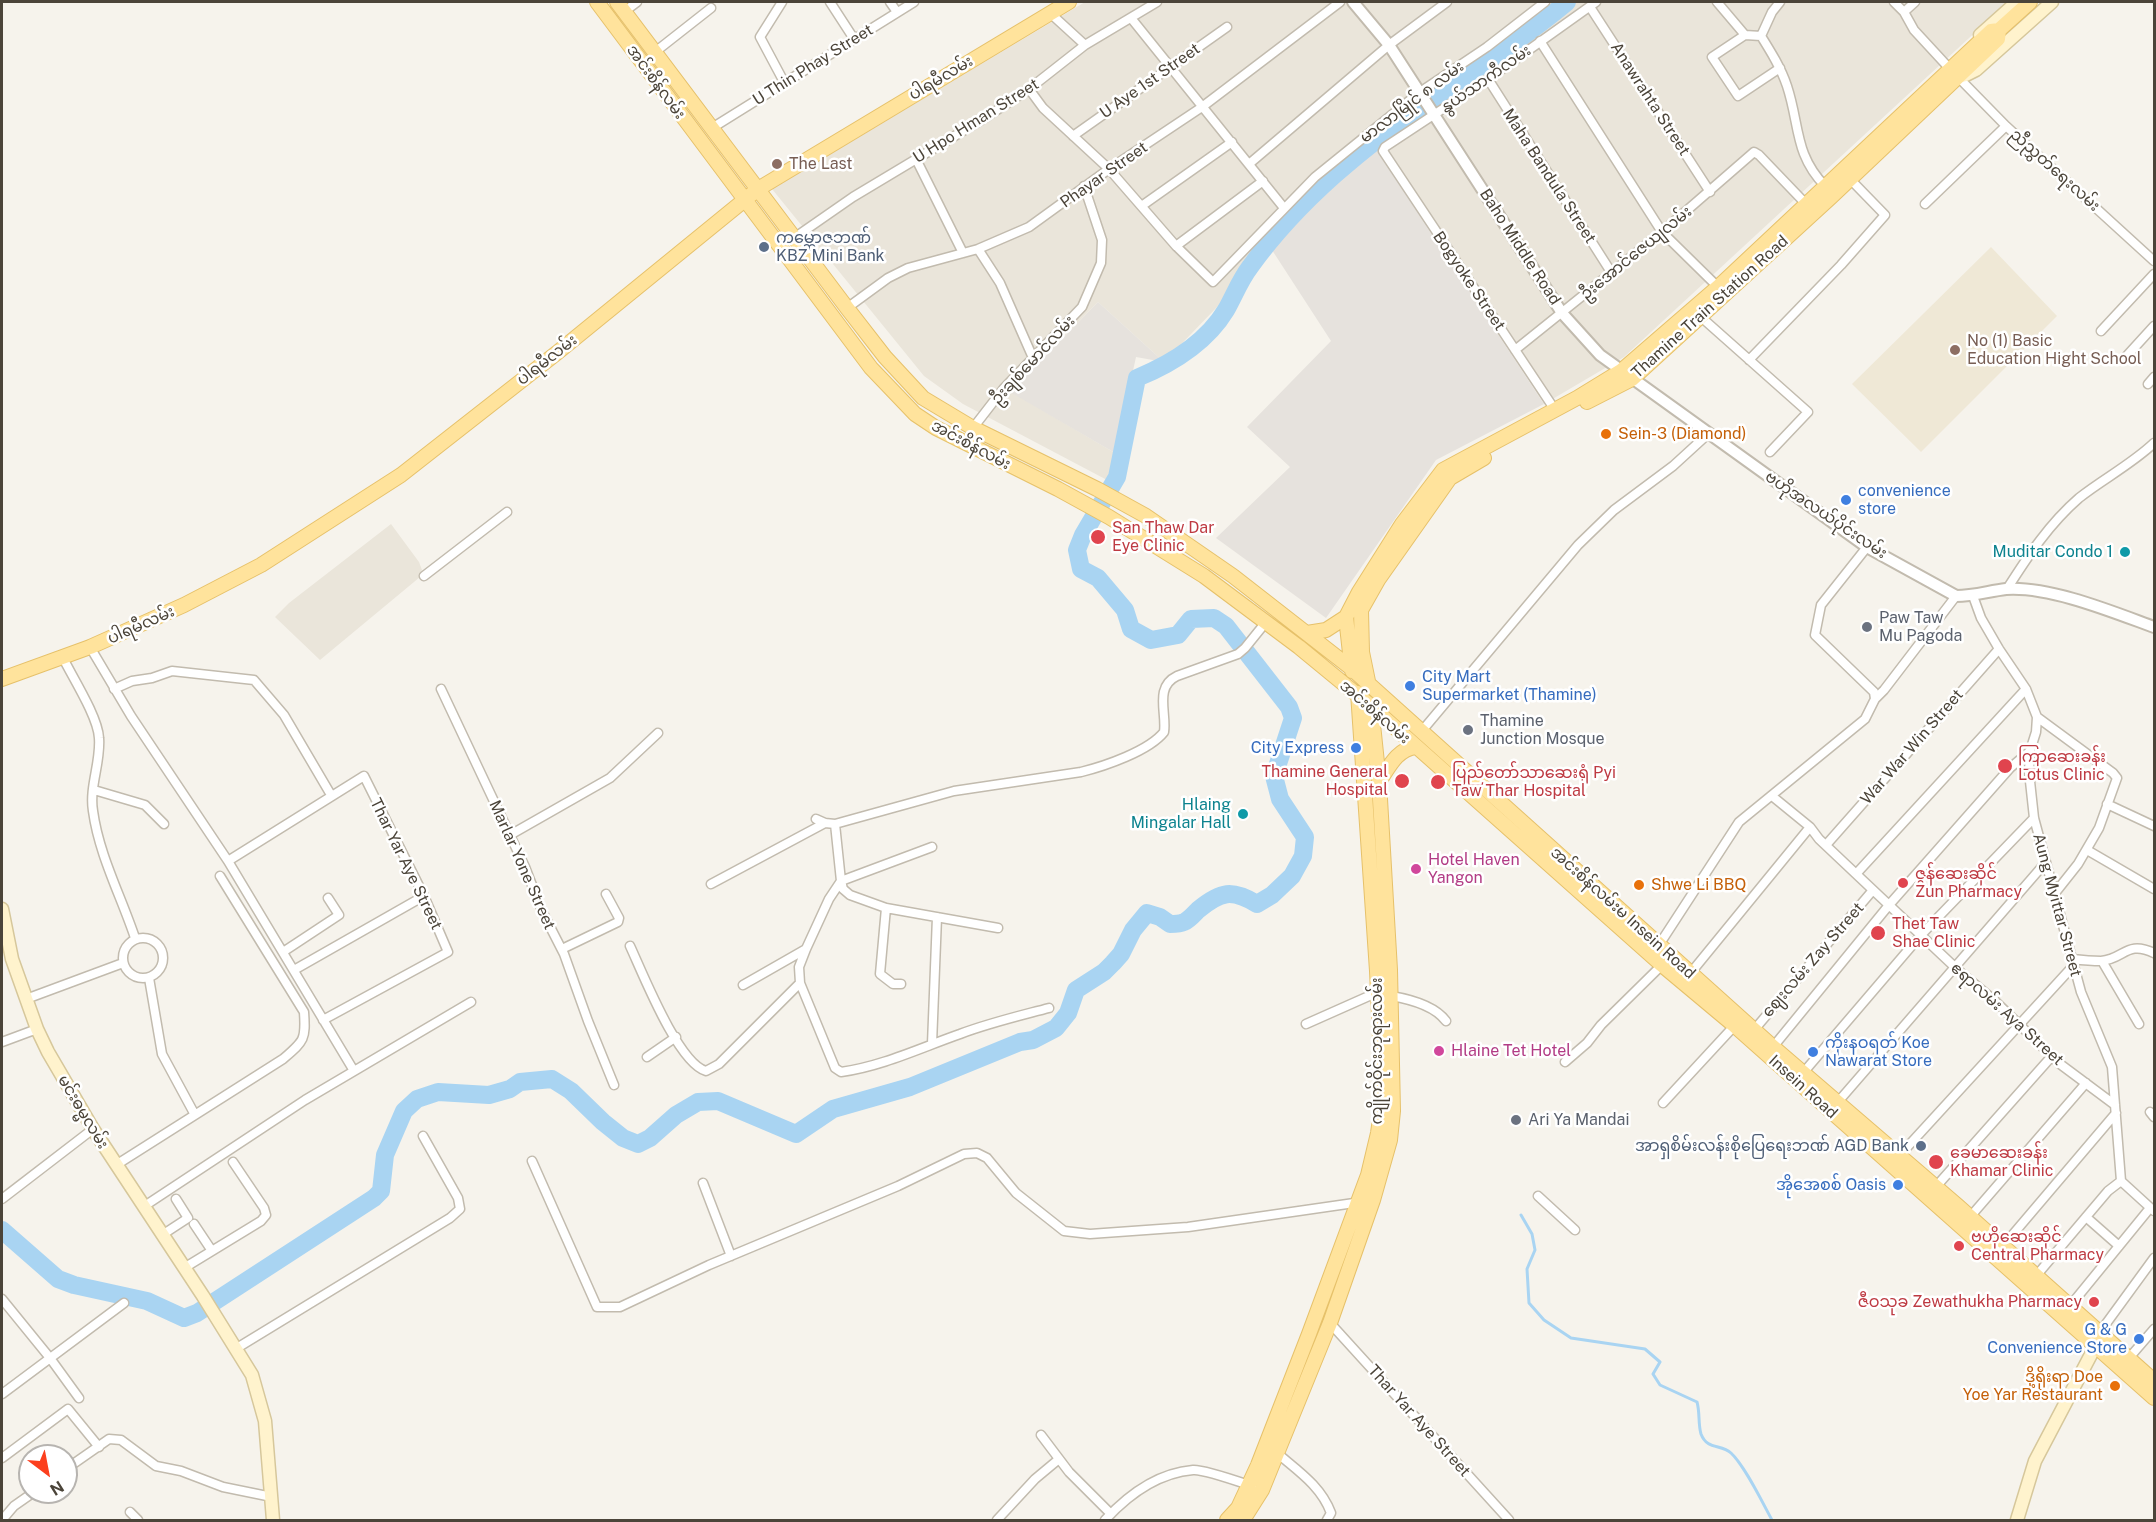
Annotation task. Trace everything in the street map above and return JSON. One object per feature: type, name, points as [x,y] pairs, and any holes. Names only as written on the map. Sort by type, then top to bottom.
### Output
[{"type":"main road","name":"အင်းစိန်လမ်း","points":[[597,2],[871,368],[915,414],[936,428],[991,457],[1090,505],[1204,576],[1266,622],[1372,707],[1662,965]]},
{"type":"main road","name":"ပါရမီလမ်း","points":[[2,679],[63,658],[184,606],[261,565],[401,475],[758,189],[1069,2]]},
{"type":"main road","points":[[2017,2],[1958,55],[1952,62],[1954,73],[1966,75],[1976,70],[2052,2]]},
{"type":"main road","name":"Thamine Train Station Road","points":[[1346,617],[1396,533],[1443,470],[1626,375],[1954,73],[1998,39],[1999,30],[2030,2]]},
{"type":"main road","points":[[621,6],[758,189]]},
{"type":"main road","name":"Thamine Train Station Road","points":[[1372,707],[1362,652],[1360,610],[1378,580],[1450,478],[1626,375],[1701,317],[1718,287],[1806,204],[1850,179],[1954,73]]},
{"type":"main road","name":"အင်းစိန်လမ်း","points":[[758,189],[885,357],[923,398],[973,428],[1118,500],[1233,576],[1351,668],[1368,684]]},
{"type":"main road","points":[[991,457],[1000,441]]},
{"type":"main road","points":[[1307,633],[1326,630],[1346,617],[1351,668]]},
{"type":"main road","name":"ကျိုက်ဝိုင်းဘုရားလမ်း","points":[[1227,1521],[1255,1487],[1277,1454],[1330,1323],[1373,1200],[1390,1140],[1393,1111],[1384,994],[1374,912],[1358,696],[1351,668]]},
{"type":"main road","points":[[1368,684],[1421,732]]},
{"type":"main road","name":"ကျိုက်ဝိုင်းဘုရားလမ်း","points":[[1243,1521],[1368,1174],[1381,1113],[1384,994],[1379,782],[1372,707]]},
{"type":"main road","name":"အင်းစိန်လမ်းမ Insein Road","points":[[1421,732],[1659,945],[1687,978],[1738,1022],[1754,1030],[1773,1047]]},
{"type":"main road","points":[[1379,782],[1402,751],[1416,747]]},
{"type":"main road","name":"မင်းဓမ္မလမ်း","points":[[2,909],[12,959],[37,1029],[93,1129],[237,1348]]},
{"type":"main road","points":[[1662,965],[1687,978]]},
{"type":"main road","name":"Insein Road","points":[[1738,1022],[2098,1338],[2129,1358],[2154,1381]]},
{"type":"main road","name":"Insein Road","points":[[1773,1047],[1899,1156],[1931,1192],[1970,1217],[2070,1306],[2154,1398]]},
{"type":"main road","points":[[1315,1319],[1330,1323]]},
{"type":"main road","points":[[2017,1521],[2035,1461],[2098,1338]]},
{"type":"main road","points":[[237,1348],[252,1375],[265,1421],[273,1521]]},
{"type":"street","points":[[621,6],[637,2]]},
{"type":"street","points":[[782,2],[760,38],[784,82]]},
{"type":"street","points":[[830,2],[855,39]]},
{"type":"street","points":[[890,2],[897,12]]},
{"type":"street","name":"U Thin Phay Street","points":[[712,128],[914,2]]},
{"type":"street","name":"U Hpo Hman Street","points":[[794,238],[853,197],[988,116],[1029,89],[1085,45],[1157,2]]},
{"type":"street","name":"Phayar Street","points":[[847,308],[888,278],[908,268],[978,249],[1029,227],[1050,214],[1084,186],[1202,106],[1340,2]]},
{"type":"street","name":"Baho Middle Road","points":[[1353,2],[1389,45],[1562,314],[1600,355],[1626,375]]},
{"type":"street","points":[[1249,164],[1389,45],[1446,2]]},
{"type":"street","name":"မာလာမြိုင် ၈ လမ်း","points":[[1176,246],[1213,282],[1315,177],[1421,94],[1545,2]]},
{"type":"street","points":[[1717,2],[1745,35]]},
{"type":"street","points":[[1761,36],[1772,12],[1780,2]]},
{"type":"street","name":"ညီညွှတ်ရေးလမ်း","points":[[1894,2],[1904,12],[1914,30],[2006,126],[2154,261]]},
{"type":"street","points":[[1904,12],[1915,2]]},
{"type":"street","name":"နွယ်သာကီလမ်း","points":[[1383,151],[1385,147],[1488,80],[1593,4]]},
{"type":"street","name":"Anawrahta Street","points":[[1593,4],[1710,192]]},
{"type":"street","points":[[655,52],[711,8]]},
{"type":"street","points":[[1050,13],[1085,45]]},
{"type":"street","points":[[1131,18],[1284,208]]},
{"type":"street","name":"U Aye 1st Street","points":[[1073,136],[1227,27]]},
{"type":"street","points":[[1761,36],[1745,35],[1712,57],[1738,96],[1780,68]]},
{"type":"street","points":[[1761,36],[1780,68],[1788,87],[1802,152],[1813,174],[1826,191]]},
{"type":"street","points":[[1540,41],[1662,232],[1718,287]]},
{"type":"street","name":"Maha Bandula Street","points":[[1488,80],[1611,272]]},
{"type":"street","points":[[1029,89],[1043,108],[1109,169],[1143,205],[1176,246],[1263,181]]},
{"type":"street","points":[[1925,204],[2006,126]]},
{"type":"street","points":[[1143,205],[1232,142]]},
{"type":"street","name":"Bogyoke Street","points":[[1383,151],[1555,410]]},
{"type":"street","name":"ဦးအောင်ဇေယျလမ်း","points":[[1515,350],[1662,232],[1754,152],[1806,204]]},
{"type":"street","points":[[916,159],[963,253]]},
{"type":"street","points":[[1749,360],[1886,215],[1850,179]]},
{"type":"street","name":"ဦးချစ်မောင်လမ်း","points":[[973,428],[1004,388],[1082,307],[1101,263],[1102,240],[1084,186]]},
{"type":"street","points":[[978,249],[1004,290],[1033,358]]},
{"type":"street","points":[[2101,331],[2154,274]]},
{"type":"street","points":[[1701,317],[1808,412],[1770,452]]},
{"type":"street","points":[[2123,360],[2154,326]]},
{"type":"street","name":"ဗဟိုအလယ်ပိုင်းလမ်း","points":[[1626,375],[1867,547],[1956,596],[1972,596],[2007,589],[2034,590],[2068,598],[2154,627]]},
{"type":"street","points":[[2148,384],[2154,376]]},
{"type":"street","points":[[1421,732],[1578,545],[1614,510],[1673,466],[1708,434]]},
{"type":"street","points":[[2007,589],[2032,549],[2052,524],[2078,499],[2154,442]]},
{"type":"street","points":[[424,576],[507,512]]},
{"type":"street","points":[[1867,547],[1821,605],[1815,635],[1874,695]]},
{"type":"street","points":[[1659,945],[1739,822],[1865,719],[1874,695],[1884,690],[1956,596]]},
{"type":"street","points":[[1972,596],[1999,650],[2026,689],[2037,717],[2117,778],[2099,828],[2087,850],[2055,893]]},
{"type":"street","points":[[816,819],[835,824],[954,792],[1096,768],[1144,747],[1157,740],[1164,732],[1164,690],[1168,681],[1238,654],[1266,622]]},
{"type":"street","points":[[90,647],[114,689],[228,861],[354,1071]]},
{"type":"street","name":"War War Win Street","points":[[1826,845],[1999,650]]},
{"type":"street","points":[[63,658],[100,737],[92,808],[102,851],[121,896],[135,938]]},
{"type":"street","points":[[114,689],[132,681],[152,678],[172,670],[254,680],[284,715],[331,795],[228,861]]},
{"type":"street","name":"Marlar Yone Street","points":[[441,689],[525,867],[542,911],[562,949],[614,1085]]},
{"type":"street","points":[[1856,874],[2026,689]]},
{"type":"street","name":"Aung Myittar Street","points":[[2037,717],[2036,732],[2030,751],[2029,772],[2034,818],[2081,992],[2112,1067],[2121,1181]]},
{"type":"street","points":[[510,835],[610,777],[658,733]]},
{"type":"street","points":[[1773,1047],[1889,905],[2010,768],[2030,751]]},
{"type":"street","name":"Thar Yar Aye Street","points":[[323,1020],[448,952],[424,896],[363,776],[331,795]]},
{"type":"street","points":[[94,790],[145,805],[164,824]]},
{"type":"street","name":"ဧရာလမ်း Aya Street","points":[[1772,796],[1810,827],[1954,967],[2052,1056],[2115,1109]]},
{"type":"street","points":[[2107,804],[2154,826]]},
{"type":"street","points":[[1803,1072],[1921,935],[2034,818]]},
{"type":"street","points":[[711,884],[825,823]]},
{"type":"street","points":[[835,824],[841,881],[843,889],[850,895],[886,908],[998,928]]},
{"type":"street","points":[[1687,978],[1810,827]]},
{"type":"street","points":[[932,847],[841,881],[829,899],[806,948],[799,967],[800,983],[835,1068],[841,1072],[864,1069],[972,1030],[1049,1008]]},
{"type":"street","points":[[2087,850],[2154,889]]},
{"type":"street","points":[[1837,1102],[2046,862]]},
{"type":"street","points":[[116,1165],[283,1059],[302,1042],[305,1030],[304,1012],[220,876]]},
{"type":"street","name":"ဈေးလမ်း Zay Street","points":[[1754,1030],[1873,890]]},
{"type":"street","points":[[562,949],[618,922],[619,918],[606,894]]},
{"type":"street","points":[[294,970],[424,896]]},
{"type":"street","points":[[283,952],[339,915],[328,898]]},
{"type":"street","points":[[886,908],[880,974],[892,984],[901,984]]},
{"type":"street","points":[[932,1044],[937,917]]},
{"type":"street","points":[[135,938],[149,938],[159,945],[163,956],[162,967],[148,978],[136,978],[128,972],[123,963],[122,954],[135,938]]},
{"type":"street","points":[[630,946],[666,1025],[693,1064],[706,1071],[713,1069],[800,983]]},
{"type":"street","points":[[1899,1156],[2073,962],[2102,961],[2142,947],[2154,953]]},
{"type":"street","points":[[743,985],[806,948]]},
{"type":"street","points":[[2102,961],[2139,1024]]},
{"type":"street","points":[[26,999],[123,963]]},
{"type":"street","points":[[1565,1062],[1587,1043],[1601,1025],[1662,965]]},
{"type":"street","points":[[148,978],[162,1054],[195,1115]]},
{"type":"street","points":[[1306,1024],[1384,994],[1408,999],[1437,1011],[1446,1021]]},
{"type":"street","points":[[143,1207],[305,1100],[471,1002]]},
{"type":"street","points":[[1663,1102],[1738,1022]]},
{"type":"street","points":[[2,1042],[37,1029]]},
{"type":"street","points":[[646,1057],[676,1037]]},
{"type":"street","points":[[1931,1192],[2052,1056]]},
{"type":"street","points":[[1970,1217],[2086,1083]]},
{"type":"street","points":[[2003,1246],[2115,1109]]},
{"type":"street","points":[[2,1199],[93,1129]]},
{"type":"street","points":[[237,1348],[450,1218],[460,1209],[458,1198],[423,1136]]},
{"type":"street","points":[[532,1161],[597,1307],[620,1307],[731,1256],[898,1186],[964,1154],[977,1153],[987,1158],[1016,1193],[1064,1231],[1090,1234],[1188,1227],[1373,1200]]},
{"type":"street","points":[[184,1268],[261,1221],[266,1215],[264,1208],[233,1162]]},
{"type":"street","points":[[2036,1276],[2108,1191],[2121,1181],[2152,1210],[2070,1306]]},
{"type":"street","points":[[703,1183],[731,1256]]},
{"type":"street","points":[[1538,1196],[1575,1230]]},
{"type":"street","points":[[162,1234],[188,1218],[176,1199]]},
{"type":"street","points":[[2086,1217],[2119,1246]]},
{"type":"street","points":[[194,1224],[212,1251]]},
{"type":"street","points":[[2098,1338],[2154,1258]]},
{"type":"street","points":[[2,1299],[79,1398]]},
{"type":"street","points":[[2,1394],[124,1303]]},
{"type":"street","name":"Thar Yar Aye Street","points":[[1330,1323],[1509,1521]]},
{"type":"street","points":[[2129,1358],[2154,1329]]},
{"type":"street","points":[[2,1458],[68,1409],[99,1446]]},
{"type":"street","points":[[1041,1435],[1108,1517],[1150,1482],[1195,1470],[1255,1487]]},
{"type":"street","points":[[78,1461],[109,1439],[121,1440],[156,1466],[223,1487],[272,1497]]},
{"type":"street","points":[[1277,1454],[1315,1485],[1331,1513],[1327,1521]]},
{"type":"street","points":[[997,1521],[1035,1479],[1059,1459]]},
{"type":"street","points":[[2,1520],[18,1503]]},
{"type":"street","points":[[130,1512],[138,1521]]},
{"type":"shaded area","points":[[1085,2],[2008,2],[1624,357],[1544,404],[1375,149],[1307,207],[1272,250],[1164,362],[1098,302],[1010,391],[1115,453],[1107,480],[963,404],[924,376],[772,189]]},
{"type":"shaded area","points":[[1375,148],[1544,404],[1436,460],[1326,618],[1216,538],[1290,467],[1247,427],[1331,341],[1272,250],[1307,207]]},
{"type":"shaded area","name":"No (1) Basic Education Hight School","points":[[1991,247],[2057,316],[1921,452],[1852,384]]},
{"type":"shaded area","points":[[1098,302],[1164,362],[1136,357],[1115,453],[1010,392]]},
{"type":"shaded area","points":[[391,524],[419,562],[422,570],[420,577],[320,660],[275,617],[289,603]]},
{"type":"waterway","points":[[2,1230],[58,1279],[74,1285],[147,1301],[184,1318],[197,1313],[374,1198],[381,1191],[385,1155],[404,1111],[417,1099],[438,1092],[489,1095],[510,1089],[520,1082],[552,1079],[571,1091],[623,1138],[638,1144],[650,1138],[676,1115],[698,1102],[718,1101],[796,1134],[833,1109],[910,1087],[1020,1042],[1033,1040],[1056,1028],[1068,1013],[1076,990],[1104,972],[1113,963],[1121,954],[1133,930],[1147,913],[1160,917],[1170,924],[1179,924],[1220,896],[1233,894],[1257,904],[1272,895],[1292,876],[1303,856],[1305,837],[1280,799],[1274,776],[1293,718],[1289,707],[1226,626],[1214,618],[1191,619],[1178,635],[1151,640],[1131,629],[1125,610],[1098,578],[1081,569],[1077,550],[1083,535],[1117,477],[1137,378],[1175,359],[1208,333],[1226,310],[1246,272],[1269,242],[1312,196],[1359,154],[1567,2]]},
{"type":"waterway","points":[[1521,1215],[1532,1234],[1535,1250],[1527,1269],[1529,1303],[1544,1320],[1571,1338],[1645,1349],[1660,1362],[1653,1374],[1660,1385],[1697,1402],[1700,1430],[1704,1439],[1710,1445],[1731,1453],[1747,1475],[1772,1520]]},
{"type":"place","name":"The Last","points":[[777,164]]},
{"type":"place","name":"ကမ္ဘောဇဘဏ် KBZ Mini Bank","points":[[764,247]]},
{"type":"place","name":"No (1) Basic Education Hight School","points":[[1955,350]]},
{"type":"place","name":"Sein-3 (Diamond)","points":[[1606,434]]},
{"type":"place","name":"convenience store","points":[[1846,500]]},
{"type":"place","name":"San Thaw Dar Eye Clinic","points":[[1098,537]]},
{"type":"place","name":"Muditar Condo 1","points":[[2125,552]]},
{"type":"place","name":"Paw Taw Mu Pagoda","points":[[1867,627]]},
{"type":"place","name":"City Mart Supermarket (Thamine)","points":[[1410,686]]},
{"type":"place","name":"Thamine Junction Mosque","points":[[1468,730]]},
{"type":"place","name":"City Express","points":[[1356,748]]},
{"type":"place","name":"ကြာဆေးခန်း Lotus Clinic","points":[[2005,766]]},
{"type":"place","name":"Thamine General Hospital","points":[[1402,781]]},
{"type":"place","name":"ပြည်တော်သာဆေးရုံ Pyi Taw Thar Hospital","points":[[1438,782]]},
{"type":"place","name":"Hlaing Mingalar Hall","points":[[1243,814]]},
{"type":"place","name":"Hotel Haven Yangon","points":[[1416,869]]},
{"type":"place","name":"ဇွန်ဆေးဆိုင် Zun Pharmacy","points":[[1903,883]]},
{"type":"place","name":"Shwe Li BBQ","points":[[1639,885]]},
{"type":"place","name":"Thet Taw Shae Clinic","points":[[1878,933]]},
{"type":"place","name":"Hlaine Tet Hotel","points":[[1439,1051]]},
{"type":"place","name":"ကိုးနဝရတ် Koe Nawarat Store","points":[[1813,1052]]},
{"type":"place","name":"Ari Ya Mandai","points":[[1516,1120]]},
{"type":"place","name":"အာရှစိမ်းလန်းစိုပြေရေးဘဏ် AGD Bank","points":[[1921,1146]]},
{"type":"place","name":"ခေမာဆေးခန်း Khamar Clinic","points":[[1936,1162]]},
{"type":"place","name":"အိုအေစစ် Oasis","points":[[1898,1185]]},
{"type":"place","name":"ဗဟိုဆေးဆိုင် Central Pharmacy","points":[[1959,1246]]},
{"type":"place","name":"ဇီဝသုခ Zewathukha Pharmacy","points":[[2094,1302]]},
{"type":"place","name":"G & G Convenience Store","points":[[2139,1339]]},
{"type":"place","name":"ဒို့ရိုးရာ Doe Yoe Yar Restaurant","points":[[2115,1386]]}]
